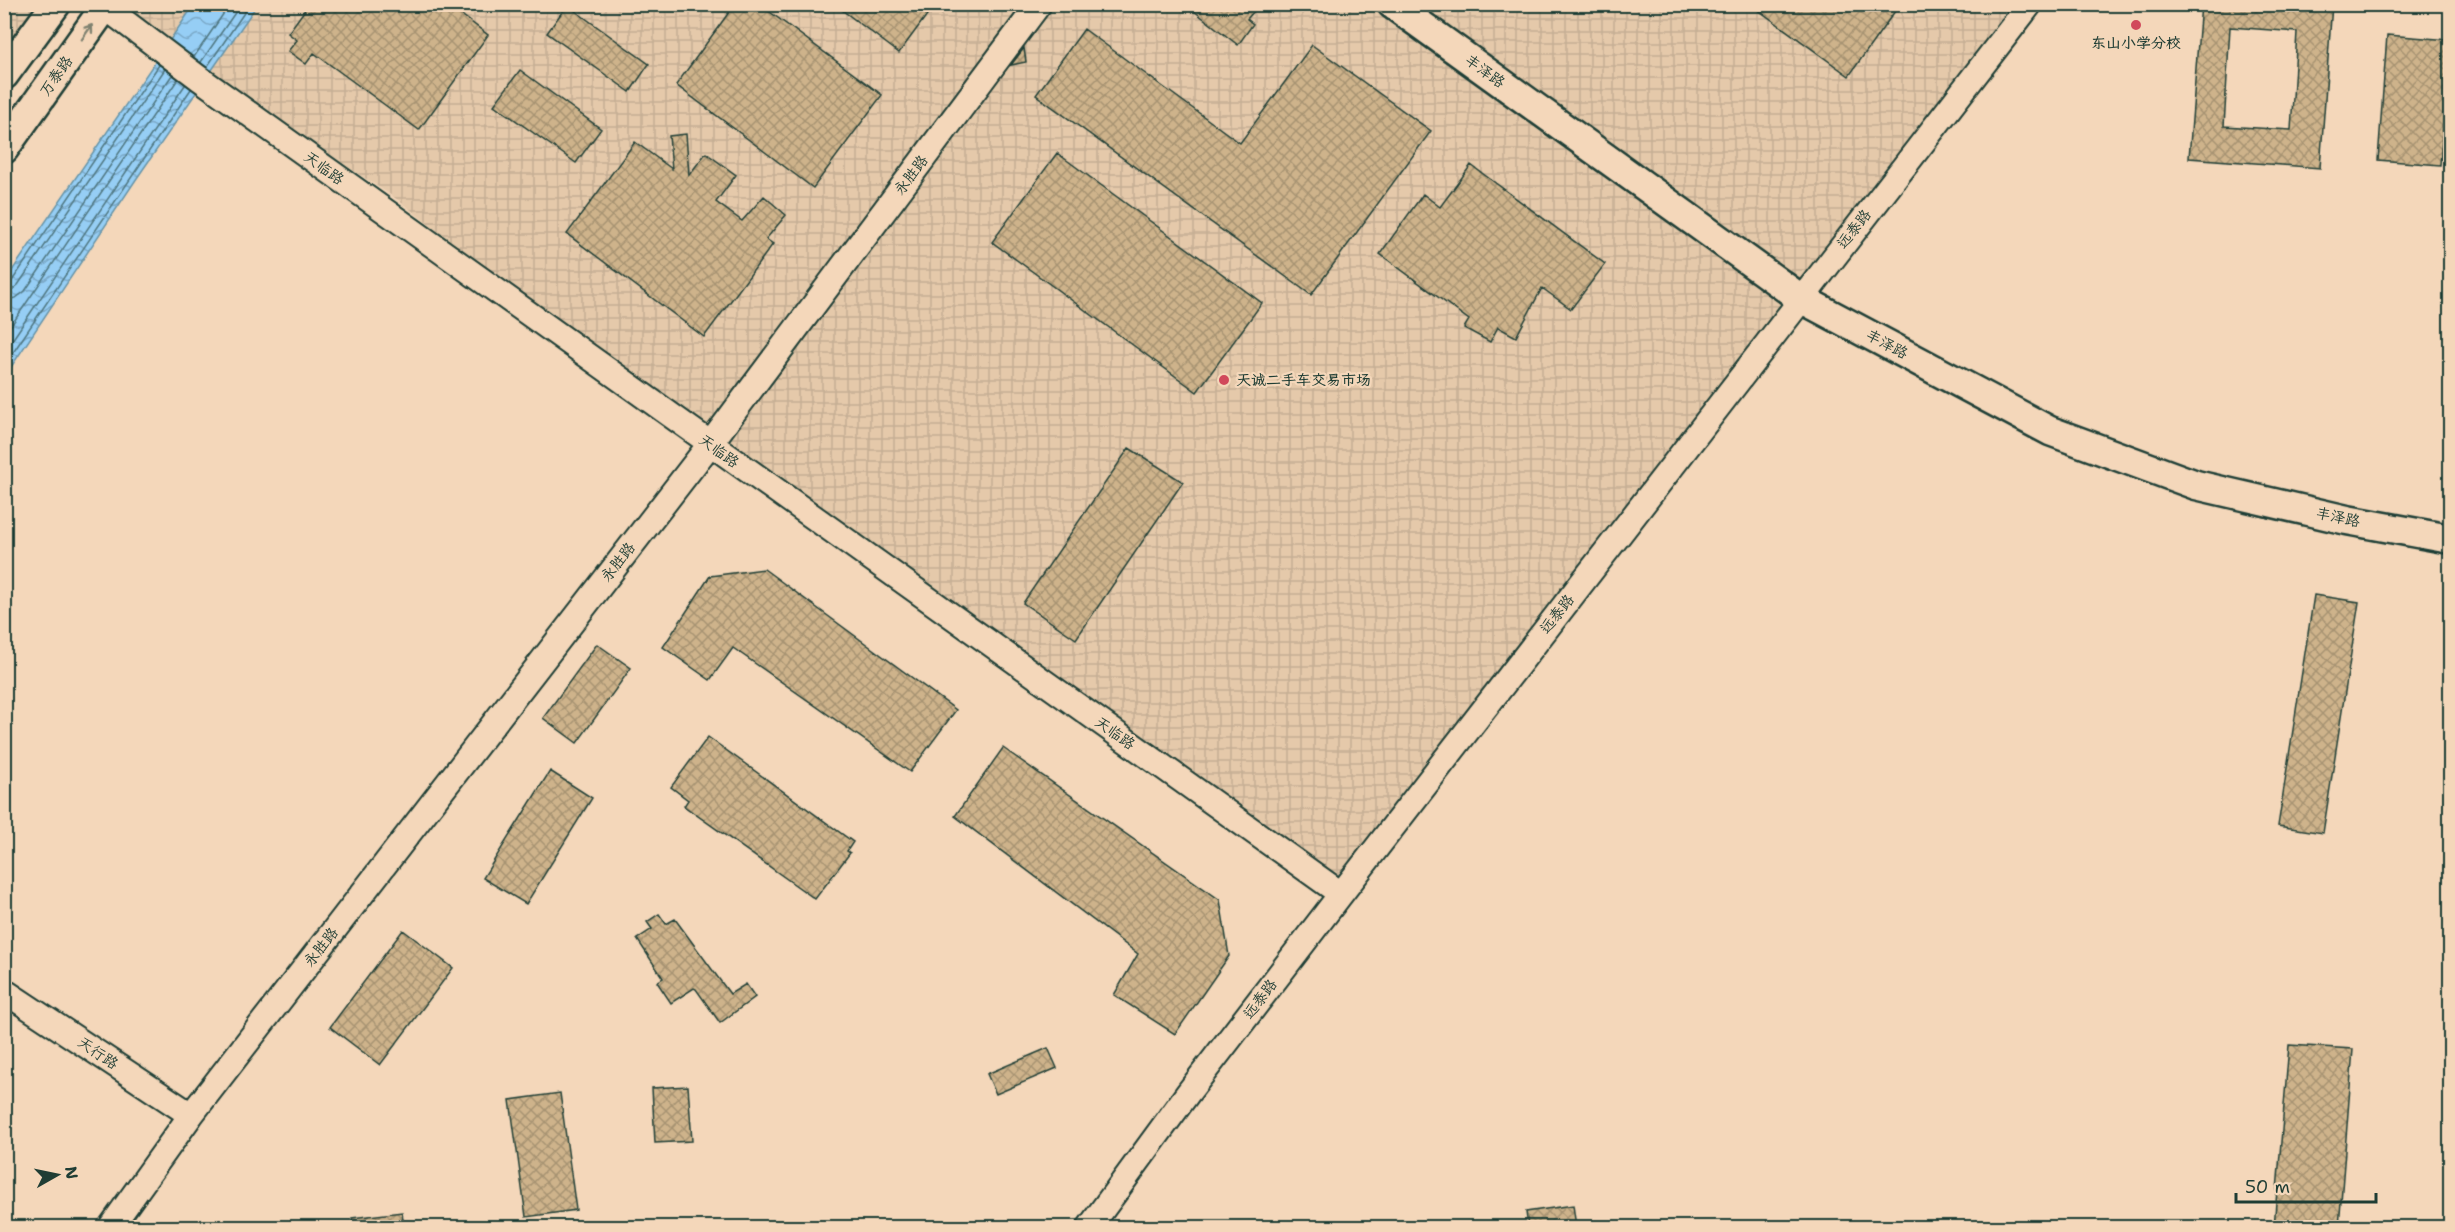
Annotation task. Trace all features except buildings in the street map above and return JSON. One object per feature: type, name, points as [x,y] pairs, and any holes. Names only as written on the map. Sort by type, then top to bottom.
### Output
[{"type":"main road","points":[[4,75],[56,4]]},
{"type":"main road","name":"丰泽路","points":[[1392,4],[1800,298],[2050,431],[2196,485],[2348,520],[2451,539]]},
{"type":"main road","name":"万泰路","points":[[4,148],[104,6]]},
{"type":"street","name":"永胜路","points":[[110,1227],[191,1115],[710,444],[1039,4]]},
{"type":"street","name":"远泰路","points":[[1089,1227],[1188,1093],[1341,894],[1800,298],[2030,4]]},
{"type":"street","name":"天临路","points":[[104,6],[199,78],[1341,894]]},
{"type":"street","name":"天行路","points":[[4,991],[191,1115]]},
{"type":"shaded area","points":[[5,5],[56,5],[5,75]]},
{"type":"shaded area","points":[[104,5],[2030,5],[1341,894],[710,444],[398,200]]},
{"type":"water","points":[[194,5],[257,5],[137,178],[5,376],[5,281]]},
{"type":"place","name":"东山小学分校","points":[[2136,25]]},
{"type":"place","name":"天诚二手车交易市场","points":[[1224,380]]}]
